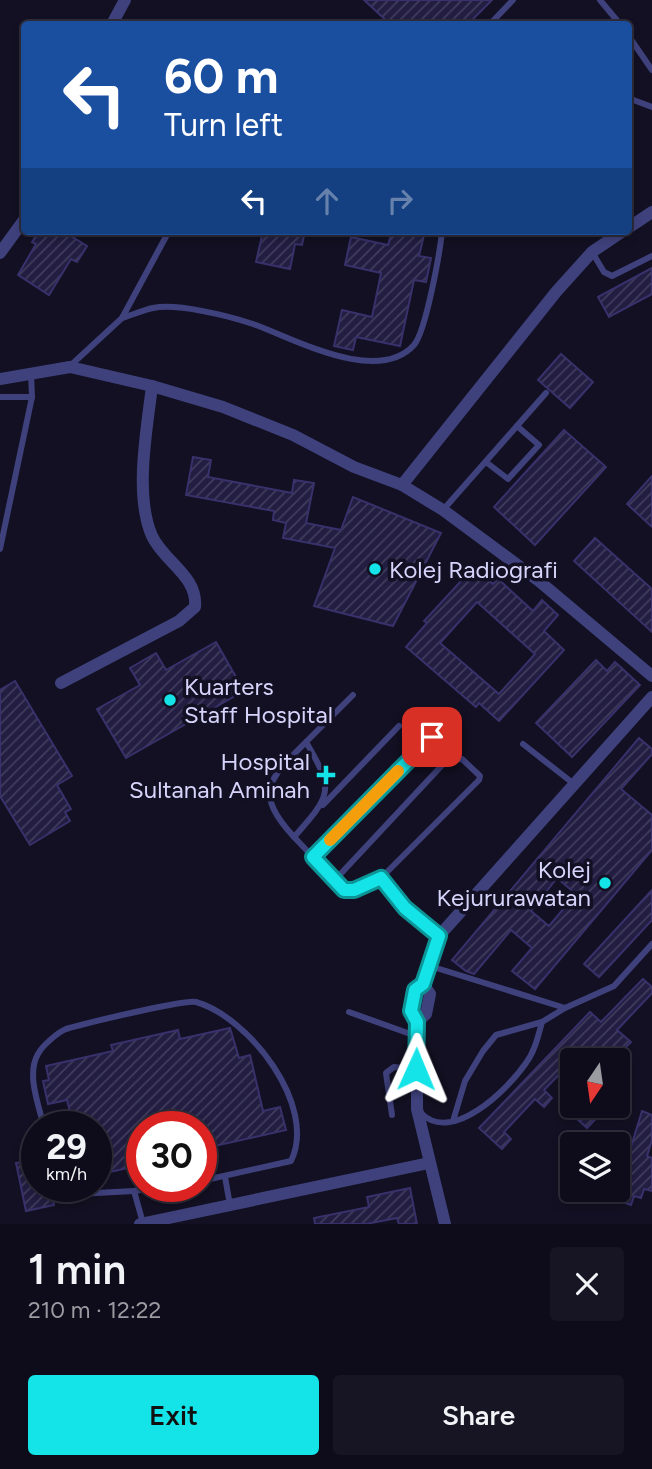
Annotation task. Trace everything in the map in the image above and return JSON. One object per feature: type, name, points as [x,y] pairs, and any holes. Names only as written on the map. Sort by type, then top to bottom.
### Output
[{"type":"street","points":[[114,21],[125,0]]},
{"type":"street","points":[[632,225],[652,212]]},
{"type":"street","points":[[0,253],[21,224]]},
{"type":"street","points":[[402,485],[556,292],[592,252],[617,235]]},
{"type":"street","points":[[0,379],[70,367],[152,386],[223,407],[293,435],[354,467],[402,485],[443,510],[539,581],[652,676]]},
{"type":"street","points":[[61,683],[179,621],[195,607],[196,595],[190,582],[152,536],[144,508],[145,443],[152,386]]},
{"type":"street","points":[[445,1224],[417,1109],[416,1069],[417,1022],[426,1014],[430,994],[423,984],[439,936],[652,697]]},
{"type":"street","points":[[141,1224],[429,1163]]},
{"type":"lane","points":[[493,21],[513,0]]},
{"type":"lane","points":[[600,0],[618,21]]},
{"type":"lane","points":[[632,41],[652,69]]},
{"type":"lane","points":[[632,100],[652,107]]},
{"type":"lane","points":[[70,367],[122,318],[167,235]]},
{"type":"lane","points":[[122,318],[155,307],[191,310],[252,324],[307,348],[346,359],[379,359],[399,355],[415,344],[422,327],[441,235]]},
{"type":"lane","points":[[592,252],[604,272],[612,276],[652,256]]},
{"type":"lane","points":[[0,549],[32,397],[32,373]]},
{"type":"lane","points":[[443,510],[546,393]]},
{"type":"lane","points":[[0,397],[32,397]]},
{"type":"lane","points":[[486,462],[508,479],[539,445],[517,426]]},
{"type":"lane","points":[[334,881],[447,760],[462,759],[480,776],[381,878],[354,890],[344,890],[334,881],[273,814],[270,798],[273,775],[352,695]]},
{"type":"lane","points":[[294,837],[399,726]]},
{"type":"lane","points":[[313,857],[432,737]]},
{"type":"lane","points":[[306,741],[323,771],[322,806]]},
{"type":"lane","points":[[523,744],[574,783]]},
{"type":"lane","points":[[381,878],[405,908],[439,936]]},
{"type":"lane","points":[[453,1121],[464,1081],[496,1035],[542,1022],[565,1008],[614,986],[652,944]]},
{"type":"lane","points":[[430,966],[565,1008]]},
{"type":"lane","points":[[40,1111],[33,1077],[38,1054],[63,1030],[193,1001],[232,1019],[266,1054],[282,1081],[296,1124],[296,1150],[291,1161],[217,1178]]},
{"type":"lane","points":[[349,1012],[417,1037]]},
{"type":"lane","points":[[417,1109],[428,1120],[443,1124],[478,1111],[508,1085],[528,1060],[542,1022]]},
{"type":"lane","points":[[392,1115],[386,1073],[394,1067],[416,1069]]},
{"type":"lane","points":[[225,1177],[230,1205]]},
{"type":"lane","points":[[136,1202],[141,1224]]},
{"type":"building","points":[[364,0],[492,0],[471,21],[387,21]]},
{"type":"building","points":[[36,235],[69,235],[87,246],[77,262],[71,259],[49,295],[18,275],[36,244],[32,242]]},
{"type":"building","points":[[262,235],[304,235],[302,245],[295,244],[290,269],[256,262]]},
{"type":"building","points":[[391,235],[424,235],[419,256],[431,258],[426,282],[414,280],[400,346],[356,337],[353,350],[334,346],[342,310],[372,317],[381,273],[345,265],[351,237],[388,245]]},
{"type":"building","points":[[652,268],[652,294],[609,317],[598,297]]},
{"type":"building","points":[[561,354],[593,382],[570,408],[538,380]]},
{"type":"building","points":[[564,430],[606,467],[535,545],[494,507]]},
{"type":"building","name":"Kolej Radiografi","points":[[193,457],[211,460],[208,477],[292,493],[294,480],[314,483],[306,523],[341,530],[353,497],[441,533],[393,626],[314,606],[335,548],[283,538],[286,523],[273,520],[274,511],[186,495]]},
{"type":"building","points":[[652,476],[652,527],[627,504]]},
{"type":"building","points":[[595,538],[652,589],[652,632],[574,561]]},
{"type":"building","points":[[474,567],[493,584],[498,579],[533,611],[542,600],[558,615],[544,631],[564,650],[499,721],[479,703],[476,707],[406,647],[427,623],[424,621]],"holes":[[[477,602],[535,654],[499,694],[440,643]]]},
{"type":"building","name":"Kuarters Staff Hospital","points":[[216,642],[244,691],[126,758],[97,709],[140,685],[130,668],[156,653],[166,670]]},
{"type":"building","points":[[596,660],[607,671],[615,662],[640,685],[572,757],[536,723]]},
{"type":"building","points":[[15,681],[72,776],[57,785],[71,809],[65,812],[70,821],[30,845],[0,796],[0,690]]},
{"type":"building","name":"Kolej Kejururawatan","points":[[639,738],[652,749],[652,754],[621,789],[652,815],[652,850],[535,989],[512,971],[532,948],[511,930],[474,974],[452,960]],"holes":[[[557,878],[576,894],[549,926],[531,911]]]},
{"type":"building","points":[[652,890],[652,920],[599,977],[584,964]]},
{"type":"building","points":[[643,979],[652,987],[652,993],[617,1030],[631,1042],[625,1048],[560,1048],[560,1074],[544,1090],[552,1098],[544,1107],[535,1099],[504,1132],[511,1139],[502,1149],[479,1128],[590,1012],[601,1022]]},
{"type":"building","points":[[230,1028],[239,1058],[250,1055],[263,1111],[280,1107],[286,1130],[217,1145],[217,1111],[126,1111],[126,1168],[112,1172],[112,1111],[70,1111],[67,1100],[48,1104],[43,1081],[49,1080],[46,1066],[113,1051],[111,1045],[178,1030],[180,1039]]},
{"type":"building","points":[[642,1111],[652,1115],[652,1140],[647,1156],[652,1158],[652,1191],[644,1189],[641,1198],[634,1196],[631,1205],[623,1202],[630,1202],[630,1150]]},
{"type":"building","points":[[578,1118],[597,1118],[587,1128]]},
{"type":"building","points":[[21,1162],[21,1187],[16,1163]]},
{"type":"building","points":[[410,1188],[417,1224],[399,1224],[397,1218],[366,1224],[315,1224],[314,1218],[369,1207],[367,1197]]},
{"type":"building","points":[[24,1202],[53,1202],[54,1205],[26,1211]]},
{"type":"slow traffic","points":[[330,840],[398,771]]},
{"type":"place","name":"Kolej Radiografi","points":[[375,569]]},
{"type":"place","name":"Kuarters Staff Hospital","points":[[170,700]]},
{"type":"place","name":"Hospital Sultanah Aminah","points":[[326,775]]},
{"type":"place","name":"Kolej Kejururawatan","points":[[605,883]]},
{"type":"route","points":[[416,1069],[417,1022],[411,1011],[415,990],[423,984],[439,936],[405,908],[381,878],[354,890],[344,890],[313,857],[432,737]]}]
